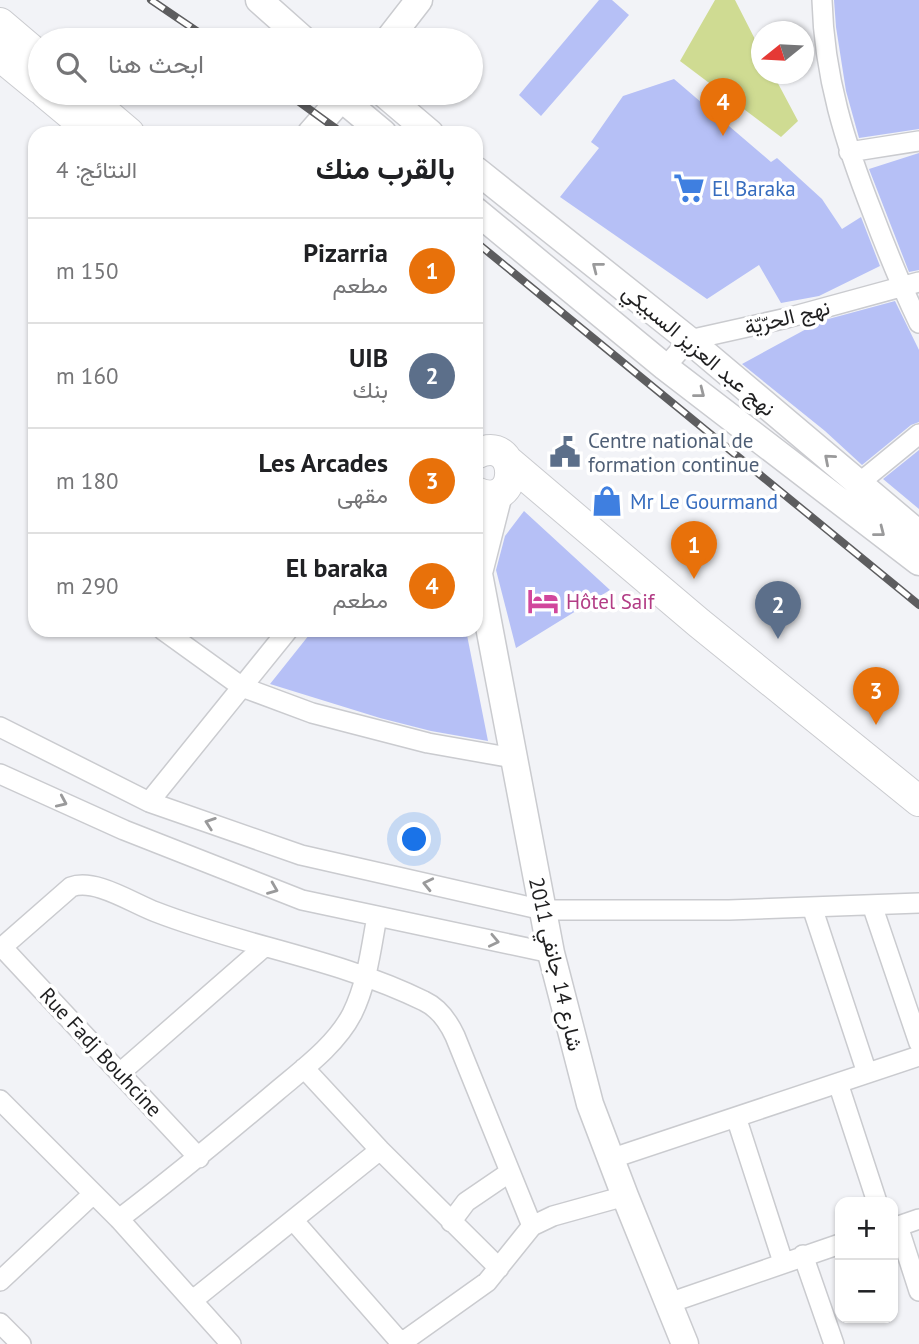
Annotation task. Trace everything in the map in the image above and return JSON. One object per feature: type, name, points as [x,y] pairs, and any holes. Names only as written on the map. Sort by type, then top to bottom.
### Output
[{"type":"main road","points":[[0,23],[28,47]]},
{"type":"main road","points":[[0,56],[28,79]]},
{"type":"main road","points":[[59,105],[85,126]]},
{"type":"main road","points":[[96,105],[121,126]]},
{"type":"main road","points":[[490,468],[527,491],[559,506],[919,802]]},
{"type":"street","points":[[259,0],[290,28]]},
{"type":"street","points":[[397,28],[419,0]]},
{"type":"street","points":[[822,0],[829,76],[849,152],[910,284],[919,323]]},
{"type":"street","points":[[317,126],[335,105]]},
{"type":"street","points":[[354,105],[376,126]]},
{"type":"street","points":[[397,105],[422,126]]},
{"type":"street","points":[[849,152],[919,141]]},
{"type":"street","name":"نهج عبد العزيز السبيكي","points":[[483,176],[689,340],[919,534]]},
{"type":"street","name":"نهج عبد العزيز السبيكي","points":[[483,217],[666,367],[919,562]]},
{"type":"street","name":"نهج الحرّيّة","points":[[689,340],[787,318],[910,284]]},
{"type":"street","points":[[666,367],[689,340]]},
{"type":"street","points":[[858,484],[919,434]]},
{"type":"street","name":"شارع 14 جانفي 2011","points":[[483,523],[490,468]]},
{"type":"street","name":"شارع 14 جانفي 2011","points":[[483,591],[551,953],[590,1104],[669,1303],[678,1341]]},
{"type":"street","points":[[173,637],[242,687],[313,713],[428,743],[513,758]]},
{"type":"street","points":[[149,802],[282,637]]},
{"type":"street","points":[[0,727],[149,802],[301,855],[543,910],[812,908],[919,903]]},
{"type":"street","points":[[0,774],[124,830],[302,900],[551,953]]},
{"type":"street","points":[[1,948],[71,887],[85,884],[158,913],[366,976],[425,1002],[444,1016],[455,1036],[531,1226]]},
{"type":"street","points":[[872,905],[919,1043]]},
{"type":"street","points":[[812,908],[867,1073]]},
{"type":"street","points":[[119,1219],[199,1158],[304,1068],[336,1036],[351,1016],[366,976],[377,916]]},
{"type":"street","points":[[120,1073],[264,947]]},
{"type":"street","name":"Rue Fadj Bouhcine","points":[[1,948],[199,1158]]},
{"type":"street","points":[[610,1159],[919,1056]]},
{"type":"street","points":[[304,1068],[451,1223],[499,1268]]},
{"type":"street","points":[[838,1083],[875,1197]]},
{"type":"street","points":[[0,1101],[119,1219],[231,1344]]},
{"type":"street","points":[[736,1117],[783,1262]]},
{"type":"street","points":[[193,1300],[380,1150]]},
{"type":"street","points":[[451,1223],[466,1202],[510,1172]]},
{"type":"street","points":[[0,1281],[93,1194]]},
{"type":"street","points":[[293,1220],[400,1344],[473,1293],[499,1268],[531,1226],[553,1216],[625,1196]]},
{"type":"street","points":[[898,1226],[919,1219]]},
{"type":"street","points":[[898,1235],[919,1291]]},
{"type":"street","points":[[669,1303],[835,1245]]},
{"type":"street","points":[[803,1255],[834,1344]]},
{"type":"street","points":[[0,1323],[21,1344]]},
{"type":"green space","points":[[715,0],[735,0],[751,31],[751,84],[778,84],[798,121],[781,137],[680,61]]},
{"type":"building","points":[[599,0],[612,0],[629,15],[541,116],[519,95]]},
{"type":"building","points":[[834,0],[919,0],[919,129],[859,138],[846,91]]},
{"type":"building","name":"El Baraka","points":[[674,79],[771,162],[777,158],[822,199],[842,229],[861,217],[880,266],[819,296],[781,303],[759,265],[707,299],[560,197],[599,148],[591,142],[623,96]]},
{"type":"building","points":[[919,153],[919,270],[909,272],[869,169]]},
{"type":"building","points":[[895,301],[919,350],[919,422],[911,425],[862,465],[825,431],[742,364],[821,321]]},
{"type":"building","points":[[919,450],[919,509],[883,479]]},
{"type":"building","points":[[524,511],[610,590],[516,648],[496,570],[505,536]]},
{"type":"building","points":[[307,637],[467,637],[488,741],[380,718],[270,684]]},
{"type":"railway","points":[[151,0],[192,28]]},
{"type":"railway","points":[[304,105],[332,126]]},
{"type":"railway","points":[[483,248],[919,605]]},
{"type":"place","name":"El baraka","points":[[723,136]]},
{"type":"place","name":"El Baraka","points":[[689,188]]},
{"type":"place","name":"Centre national de formation continue","points":[[565,452]]},
{"type":"place","name":"Mr Le Gourmand","points":[[607,501]]},
{"type":"place","name":"Pizarria","points":[[694,579]]},
{"type":"place","name":"Hôtel Saif","points":[[543,601]]},
{"type":"place","name":"UIB","points":[[778,639]]},
{"type":"place","name":"Les Arcades","points":[[876,725]]}]
